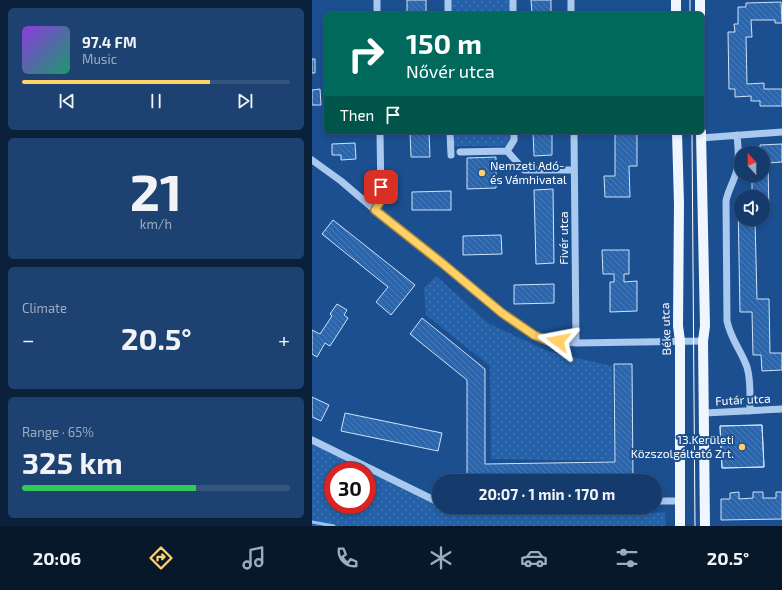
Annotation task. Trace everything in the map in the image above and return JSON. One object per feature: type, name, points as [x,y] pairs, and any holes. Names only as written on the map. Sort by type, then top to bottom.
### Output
[{"type":"main road","points":[[676,0],[676,12]]},
{"type":"main road","points":[[700,0],[700,12]]},
{"type":"main road","name":"Béke utca","points":[[677,134],[679,204],[678,326],[680,341],[680,526]]},
{"type":"main road","points":[[701,135],[705,326],[703,341],[705,526]]},
{"type":"street","points":[[377,0],[377,12]]},
{"type":"street","points":[[448,0],[448,12]]},
{"type":"street","points":[[513,0],[513,12]]},
{"type":"street","points":[[571,0],[571,12]]},
{"type":"street","points":[[701,135],[737,135],[782,132]]},
{"type":"street","points":[[375,210],[381,200],[380,134]]},
{"type":"street","points":[[450,134],[451,155]]},
{"type":"street","points":[[507,151],[514,140],[514,134]]},
{"type":"street","name":"Fivér utca","points":[[574,134],[576,343]]},
{"type":"street","points":[[737,135],[738,160],[736,173],[726,201],[727,321],[730,334],[746,366],[748,374],[750,411]]},
{"type":"street","points":[[460,152],[507,151],[524,170],[574,170]]},
{"type":"street","points":[[312,160],[341,180],[375,210],[502,313],[534,335],[546,340],[576,343],[703,341]]},
{"type":"street","name":"Futár utca","points":[[704,413],[782,409]]},
{"type":"street","points":[[312,440],[432,499]]},
{"type":"street","points":[[662,501],[681,501]]},
{"type":"shaded area","points":[[449,0],[512,0],[512,12],[450,12]]},
{"type":"shaded area","points":[[454,134],[511,134],[511,139],[505,146],[454,146]]},
{"type":"shaded area","points":[[436,276],[488,323],[547,351],[612,366],[614,461],[491,459],[490,366],[426,315],[424,288]]},
{"type":"shaded area","points":[[312,440],[358,462],[324,462],[324,514],[376,514],[376,471],[432,498],[432,514],[662,514],[662,512],[665,512],[666,526],[312,526]]},
{"type":"building","points":[[407,0],[426,0],[426,12],[407,12]]},
{"type":"building","points":[[531,0],[551,0],[551,12],[532,12]]},
{"type":"building","points":[[781,2],[782,23],[775,23],[775,20],[751,20],[752,37],[746,37],[747,84],[764,83],[764,89],[782,89],[782,106],[760,106],[760,101],[751,101],[751,96],[735,97],[735,89],[729,89],[728,32],[735,32],[734,24],[738,24],[738,7],[746,7],[746,3]]},
{"type":"building","points":[[312,59],[315,59],[315,73],[312,73]]},
{"type":"building","points":[[320,89],[321,105],[312,105],[312,90]]},
{"type":"building","points":[[410,134],[429,134],[430,157],[411,157]]},
{"type":"building","points":[[533,134],[552,134],[552,155],[534,156]]},
{"type":"building","points":[[615,134],[637,134],[637,166],[629,166],[630,197],[605,197],[604,176],[615,176]]},
{"type":"building","points":[[355,143],[356,159],[341,160],[341,155],[332,155],[332,144]]},
{"type":"building","points":[[782,144],[782,162],[770,163],[770,146],[760,145]]},
{"type":"building","name":"Nemzeti Adó- és Vámhivatal","points":[[496,157],[496,188],[467,189],[467,158]]},
{"type":"building","points":[[752,182],[768,182],[769,190],[752,190]]},
{"type":"building","points":[[553,189],[554,263],[536,264],[534,190]]},
{"type":"building","points":[[451,191],[451,210],[412,210],[412,192]]},
{"type":"building","points":[[333,220],[415,285],[391,315],[376,302],[388,287],[322,234]]},
{"type":"building","points":[[738,226],[755,226],[757,299],[769,299],[770,353],[782,353],[782,370],[762,371],[761,355],[753,355],[752,312],[740,312]]},
{"type":"building","points":[[501,235],[502,254],[463,255],[463,236]]},
{"type":"building","points":[[602,250],[629,250],[629,274],[624,274],[624,282],[637,281],[637,311],[610,312],[610,282],[614,282],[614,274],[603,274]]},
{"type":"building","points":[[554,284],[554,303],[514,304],[514,285]]},
{"type":"building","points":[[337,304],[347,310],[344,315],[348,318],[330,346],[325,343],[317,357],[312,354],[312,330],[320,334],[332,316],[330,314]]},
{"type":"building","points":[[422,318],[485,369],[485,464],[615,462],[614,364],[632,364],[633,474],[467,474],[467,380],[410,334]]},
{"type":"building","points":[[312,397],[329,405],[321,421],[312,417]]},
{"type":"building","points":[[345,413],[442,433],[438,451],[341,431]]},
{"type":"building","name":"13.Kerületi Közszolgáltató Zrt.","points":[[762,425],[764,467],[722,468],[720,426]]},
{"type":"building","name":"13.Kerületi Közszolgáltató Zrt.","points":[[762,425],[764,467],[722,468],[720,426]]},
{"type":"building","points":[[739,492],[739,499],[753,498],[753,492],[763,492],[763,498],[776,498],[776,492],[782,492],[782,519],[721,520],[721,499],[730,499],[730,493]]},
{"type":"waterway","points":[[312,522],[334,526]]},
{"type":"tram line","points":[[690,0],[690,12]]},
{"type":"tram line","points":[[692,134],[695,526]]},
{"type":"place","name":"Nemzeti Adó- és Vámhivatal","points":[[482,173]]},
{"type":"place","name":"13.Kerületi Közszolgáltató Zrt.","points":[[742,447]]},
{"type":"route","points":[[381,187],[381,200],[375,210],[502,313],[534,335],[546,340],[558,341]]}]
